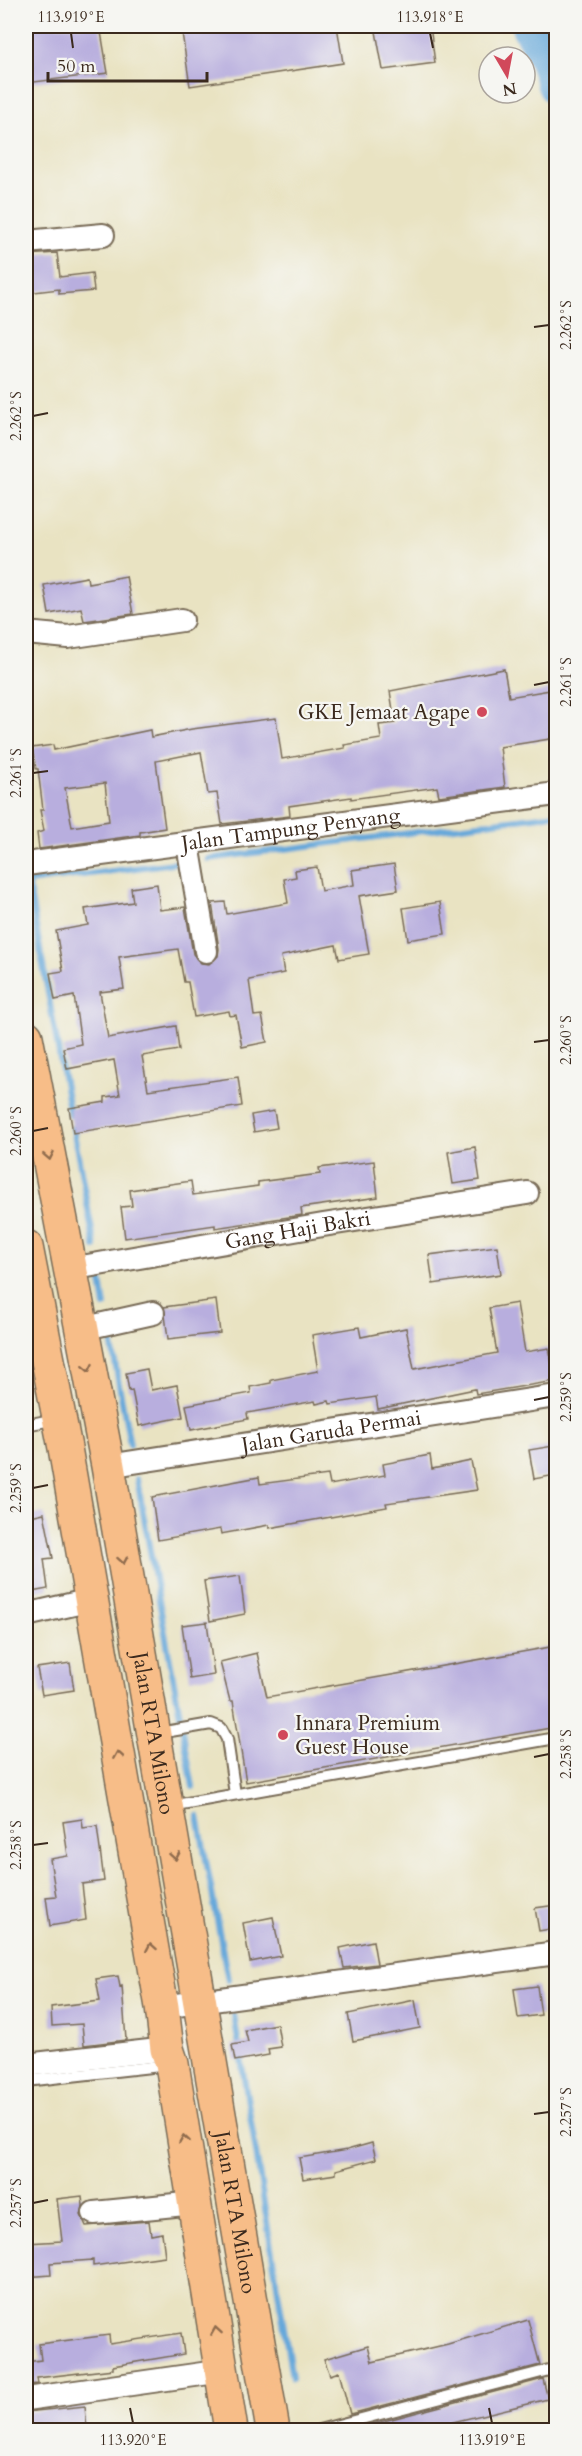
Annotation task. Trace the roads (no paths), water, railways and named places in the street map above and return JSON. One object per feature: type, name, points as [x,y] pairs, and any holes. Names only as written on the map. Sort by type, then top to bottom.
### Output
[{"type":"highway","name":"Jalan RTA Milono","points":[[26,1037],[108,1466],[273,2430]]},
{"type":"highway","name":"Jalan RTA Milono","points":[[26,1248],[59,1418],[162,2007],[231,2430]]},
{"type":"street","points":[[26,242],[103,235]]},
{"type":"street","points":[[26,633],[68,637],[182,620]]},
{"type":"street","name":"Jalan Tampung Penyang","points":[[26,864],[556,794]]},
{"type":"street","points":[[188,843],[206,951]]},
{"type":"street","name":"Gang Haji Bakri","points":[[70,1269],[527,1192]]},
{"type":"street","points":[[81,1329],[153,1313]]},
{"type":"street","name":"Jalan Garuda Permai","points":[[108,1466],[556,1396]]},
{"type":"street","points":[[26,1615],[91,1600]]},
{"type":"street","points":[[162,2007],[556,1953]]},
{"type":"street","points":[[26,2065],[169,2057]]},
{"type":"street","points":[[94,2214],[195,2203]]},
{"type":"street","points":[[26,2399],[223,2371]]},
{"type":"lane","points":[[26,1425],[59,1418]]},
{"type":"lane","points":[[153,1734],[211,1724],[221,1728],[226,1739],[236,1794]]},
{"type":"lane","points":[[166,1806],[556,1738]]},
{"type":"lane","points":[[26,2080],[169,2057]]},
{"type":"lane","points":[[319,2430],[549,2370]]},
{"type":"waterway","points":[[530,26],[547,58],[556,85]]},
{"type":"waterway","points":[[208,859],[556,814]]},
{"type":"waterway","points":[[70,1115],[28,882],[174,863]]},
{"type":"waterway","points":[[73,1128],[95,1247]]},
{"type":"waterway","points":[[101,1281],[105,1306]]},
{"type":"waterway","points":[[111,1340],[130,1445]]},
{"type":"waterway","points":[[137,1479],[193,1787]]},
{"type":"waterway","points":[[198,1816],[228,1980]]},
{"type":"waterway","points":[[234,2015],[292,2378]]},
{"type":"place","name":"GKE Jemaat Agape","points":[[482,712]]},
{"type":"place","name":"Innara Premium Guest House","points":[[283,1735]]}]
